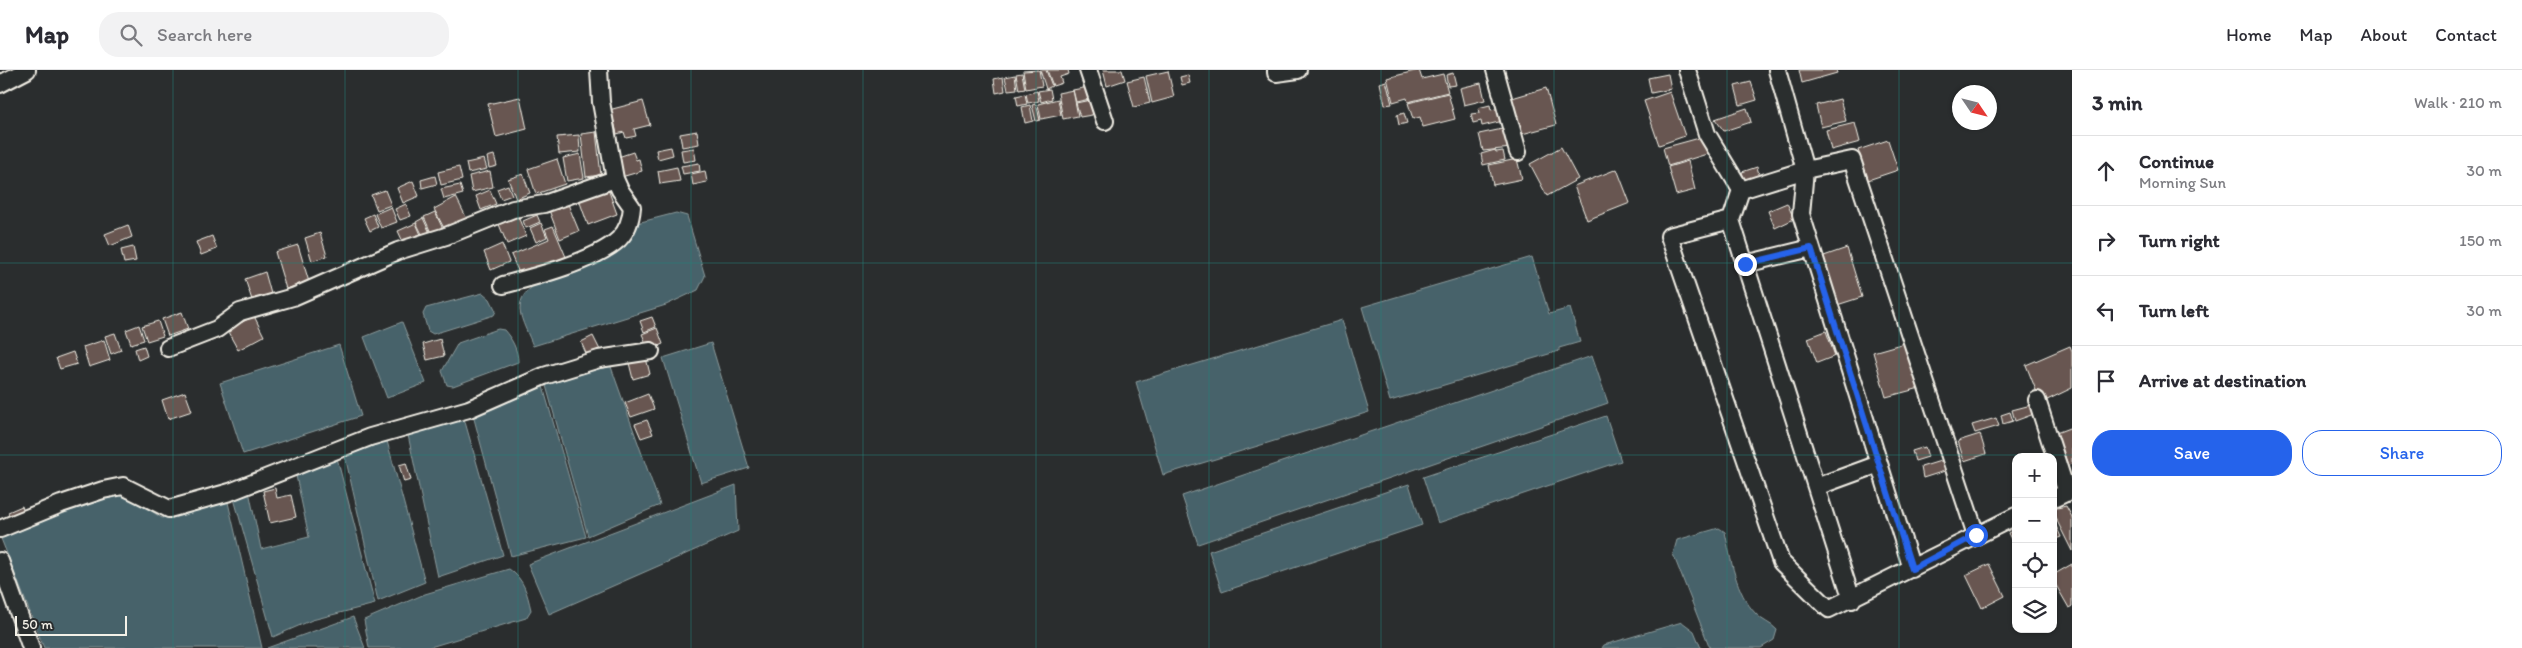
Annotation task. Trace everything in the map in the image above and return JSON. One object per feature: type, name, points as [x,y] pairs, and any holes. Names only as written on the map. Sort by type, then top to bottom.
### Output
[{"type":"street","points":[[0,84],[27,70]]},
{"type":"street","points":[[503,285],[539,276],[587,258],[618,239],[630,222],[632,208],[615,179],[601,102],[598,70]]},
{"type":"street","points":[[1088,70],[1105,121]]},
{"type":"street","points":[[1276,70],[1276,72],[1298,70]]},
{"type":"street","points":[[1495,70],[1518,152]]},
{"type":"street","points":[[1686,70],[1706,134],[1741,190]]},
{"type":"street","points":[[1777,70],[1806,170],[1801,214],[1912,569]]},
{"type":"street","points":[[1741,190],[1806,170],[1852,160],[1976,535]]},
{"type":"street","points":[[168,348],[217,330],[240,312],[293,296],[398,250],[446,236],[513,209],[544,204],[615,179]]},
{"type":"street","points":[[1741,190],[1731,220],[1852,600]]},
{"type":"street","points":[[1731,220],[1669,236],[1780,562],[1829,609],[1852,600],[2012,518]]},
{"type":"street","points":[[1745,264],[1811,248]]},
{"type":"street","points":[[0,530],[61,504],[102,490],[123,486],[168,509],[230,492],[370,437],[469,409],[544,376],[599,359],[651,351]]},
{"type":"street","points":[[2037,400],[2064,494]]},
{"type":"street","points":[[1816,487],[1879,464]]},
{"type":"street","points":[[0,561],[31,648]]},
{"type":"water","points":[[676,213],[687,216],[705,276],[698,290],[666,305],[533,346],[523,323],[520,310],[522,298],[530,289],[541,281],[555,275],[612,254],[620,246],[633,224]]},
{"type":"water","points":[[1532,257],[1549,314],[1570,308],[1580,342],[1559,348],[1559,351],[1390,401],[1362,307]]},
{"type":"water","points":[[483,293],[490,299],[496,311],[494,315],[433,334],[428,331],[423,314],[426,308]]},
{"type":"water","points":[[1342,320],[1369,412],[1163,475],[1136,382]]},
{"type":"water","points":[[402,322],[426,383],[387,398],[364,337]]},
{"type":"water","points":[[498,329],[504,330],[512,341],[516,349],[518,362],[453,386],[447,385],[442,371],[458,343]]},
{"type":"water","points":[[711,343],[749,468],[701,483],[663,358]]},
{"type":"water","points":[[339,345],[361,416],[243,454],[220,383]]},
{"type":"water","points":[[1592,356],[1608,403],[1198,544],[1182,496]]},
{"type":"water","points":[[610,364],[660,505],[588,536],[545,382]]},
{"type":"water","points":[[542,383],[586,537],[511,556],[473,415]]},
{"type":"water","points":[[463,415],[503,555],[438,577],[408,435]]},
{"type":"water","points":[[1606,416],[1621,461],[1438,523],[1423,477]]},
{"type":"water","points":[[387,441],[425,582],[378,601],[345,456]]},
{"type":"water","points":[[337,458],[375,604],[312,620],[273,637],[233,495],[249,491],[261,549],[309,537],[295,471]]},
{"type":"water","points":[[1409,484],[1422,525],[1222,592],[1209,551]]},
{"type":"water","points":[[736,485],[738,531],[549,614],[528,564]]},
{"type":"water","points":[[121,491],[162,518],[227,498],[262,648],[44,648],[0,536]]},
{"type":"water","points":[[1719,528],[1725,532],[1735,575],[1743,596],[1758,616],[1777,630],[1774,640],[1761,648],[1710,648],[1673,554],[1677,540]]},
{"type":"water","points":[[509,569],[518,577],[526,592],[531,610],[526,618],[427,648],[369,648],[364,620],[425,594]]},
{"type":"water","points":[[353,617],[365,648],[267,648]]},
{"type":"water","points":[[1682,622],[1694,631],[1701,648],[1602,648],[1604,645]]},
{"type":"building","points":[[1039,70],[1042,86],[1026,89],[1023,71]]},
{"type":"building","points":[[1040,70],[1046,70],[1052,86],[1046,89]]},
{"type":"building","points":[[1047,70],[1068,70],[1069,74],[1060,77],[1062,83],[1053,86]]},
{"type":"building","points":[[1103,70],[1122,70],[1125,80],[1107,86]]},
{"type":"building","points":[[1419,70],[1422,79],[1443,74],[1448,92],[1408,102],[1407,98],[1393,102],[1387,78]]},
{"type":"building","points":[[1799,70],[1836,70],[1837,73],[1802,83]]},
{"type":"building","points":[[1168,71],[1174,97],[1152,103],[1146,76]]},
{"type":"building","points":[[1022,73],[1025,89],[1019,90],[1016,74]]},
{"type":"building","points":[[1453,73],[1456,85],[1448,86],[1446,75]]},
{"type":"building","points":[[1668,74],[1671,89],[1651,93],[1648,78]]},
{"type":"building","points":[[1015,75],[1017,89],[1008,90],[1005,77]]},
{"type":"building","points":[[1188,75],[1190,83],[1182,85],[1180,77]]},
{"type":"building","points":[[1003,77],[1005,91],[996,93],[994,79]]},
{"type":"building","points":[[1144,77],[1150,103],[1134,107],[1127,81]]},
{"type":"building","points":[[1386,81],[1392,104],[1385,105],[1380,83]]},
{"type":"building","points":[[1751,82],[1757,100],[1740,105],[1735,86]]},
{"type":"building","points":[[1481,83],[1485,100],[1464,105],[1460,88]]},
{"type":"building","points":[[1088,87],[1094,98],[1076,102],[1073,90]]},
{"type":"building","points":[[1546,88],[1556,125],[1522,134],[1512,98]]},
{"type":"building","points":[[1050,89],[1052,99],[1041,102],[1038,91]]},
{"type":"building","points":[[1073,90],[1078,116],[1063,119],[1058,93]]},
{"type":"building","points":[[1037,91],[1039,101],[1028,103],[1026,94]]},
{"type":"building","points":[[1670,92],[1685,136],[1659,145],[1644,101]]},
{"type":"building","points":[[1448,93],[1455,119],[1423,127],[1420,117],[1413,119],[1408,103]]},
{"type":"building","points":[[1025,94],[1027,104],[1018,106],[1016,96]]},
{"type":"building","points":[[520,97],[527,129],[496,137],[488,104]]},
{"type":"building","points":[[1058,99],[1061,115],[1041,119],[1038,104]]},
{"type":"building","points":[[1095,99],[1097,102],[1092,115],[1080,117],[1076,103]]},
{"type":"building","points":[[1840,99],[1846,121],[1821,127],[1816,105]]},
{"type":"building","points":[[643,101],[650,125],[634,129],[636,136],[626,138],[624,132],[617,134],[614,121],[608,123],[605,111]]},
{"type":"building","points":[[1036,104],[1040,120],[1036,121],[1032,105]]},
{"type":"building","points":[[1030,105],[1033,121],[1025,123],[1022,107]]},
{"type":"building","points":[[1490,105],[1491,110],[1500,108],[1503,121],[1482,126],[1481,121],[1473,123],[1471,114],[1479,113],[1478,108]]},
{"type":"building","points":[[1747,108],[1751,122],[1724,131],[1715,119]]},
{"type":"building","points":[[1404,113],[1407,123],[1399,125],[1397,115]]},
{"type":"building","points":[[1855,123],[1860,142],[1831,150],[1826,130]]},
{"type":"building","points":[[1507,128],[1511,148],[1483,151],[1479,134]]},
{"type":"building","points":[[697,131],[699,144],[682,147],[680,134]]},
{"type":"building","points":[[596,132],[601,175],[586,177],[581,134]]},
{"type":"building","points":[[579,135],[580,152],[559,154],[557,137]]},
{"type":"building","points":[[1703,137],[1707,154],[1668,166],[1663,148]]},
{"type":"building","points":[[1888,140],[1898,170],[1868,180],[1858,150]]},
{"type":"building","points":[[671,147],[673,155],[658,159],[656,150]]},
{"type":"building","points":[[1561,147],[1578,179],[1547,196],[1530,164]]},
{"type":"building","points":[[694,148],[696,160],[683,162],[681,150]]},
{"type":"building","points":[[1495,150],[1496,152],[1503,151],[1505,160],[1483,165],[1481,154]]},
{"type":"building","points":[[633,152],[636,160],[639,159],[642,171],[618,178],[612,159]]},
{"type":"building","points":[[580,154],[584,178],[567,181],[563,158]]},
{"type":"building","points":[[494,155],[497,166],[489,168],[487,157]]},
{"type":"building","points":[[484,159],[487,169],[468,173],[466,163]]},
{"type":"building","points":[[557,159],[565,184],[536,194],[528,169]]},
{"type":"building","points":[[1517,159],[1522,179],[1493,185],[1489,165]]},
{"type":"building","points":[[1688,161],[1695,190],[1676,195],[1668,167]]},
{"type":"building","points":[[699,163],[700,171],[683,174],[681,166]]},
{"type":"building","points":[[459,167],[462,180],[441,185],[438,172]]},
{"type":"building","points":[[677,167],[680,181],[660,184],[658,171]]},
{"type":"building","points":[[1757,167],[1761,181],[1745,185],[1742,172]]},
{"type":"building","points":[[1617,169],[1630,203],[1587,220],[1574,186]]},
{"type":"building","points":[[490,171],[493,187],[472,192],[469,176]]},
{"type":"building","points":[[705,171],[707,182],[693,185],[691,174]]},
{"type":"building","points":[[523,174],[530,193],[516,199],[508,179]]},
{"type":"building","points":[[435,176],[437,184],[422,188],[421,180]]},
{"type":"building","points":[[413,181],[419,196],[403,203],[397,188]]},
{"type":"building","points":[[460,185],[463,194],[444,199],[441,189]]},
{"type":"building","points":[[508,185],[512,195],[501,199],[497,189]]},
{"type":"building","points":[[607,186],[617,214],[588,225],[578,197]]},
{"type":"building","points":[[385,190],[391,205],[377,210],[371,195]]},
{"type":"building","points":[[490,190],[496,204],[481,210],[476,196]]},
{"type":"building","points":[[456,197],[467,219],[445,230],[434,209]]},
{"type":"building","points":[[565,197],[579,231],[560,239],[547,205]]},
{"type":"building","points":[[1787,203],[1794,219],[1775,228],[1768,211]]},
{"type":"building","points":[[406,204],[411,216],[400,220],[395,209]]},
{"type":"building","points":[[391,207],[397,222],[381,228],[375,214]]},
{"type":"building","points":[[435,212],[443,229],[432,235],[424,217]]},
{"type":"building","points":[[373,214],[378,227],[370,231],[364,218]]},
{"type":"building","points":[[517,214],[526,236],[507,244],[498,222]]},
{"type":"building","points":[[537,215],[540,222],[526,228],[523,221]]},
{"type":"building","points":[[423,218],[431,235],[424,238],[416,222]]},
{"type":"building","points":[[416,223],[422,237],[405,246],[398,231]]},
{"type":"building","points":[[541,223],[547,237],[536,242],[530,228]]},
{"type":"building","points":[[128,225],[132,237],[110,246],[105,234]]},
{"type":"building","points":[[553,226],[566,257],[532,271],[530,268],[519,273],[511,255],[549,239],[545,229]]},
{"type":"building","points":[[320,233],[327,256],[312,261],[305,238]]},
{"type":"building","points":[[212,236],[217,249],[201,255],[196,242]]},
{"type":"building","points":[[502,244],[509,262],[491,270],[484,252]]},
{"type":"building","points":[[298,245],[309,282],[286,289],[275,252]]},
{"type":"building","points":[[133,247],[136,261],[124,263],[121,250]]},
{"type":"building","points":[[1847,248],[1862,297],[1834,306],[1818,258]]},
{"type":"building","points":[[265,272],[271,294],[252,300],[245,279]]},
{"type":"building","points":[[182,312],[188,329],[168,336],[162,319]]},
{"type":"building","points":[[254,316],[264,336],[238,350],[227,330]]},
{"type":"building","points":[[652,317],[656,327],[644,332],[640,321]]},
{"type":"building","points":[[158,321],[163,336],[147,341],[142,326]]},
{"type":"building","points":[[139,325],[144,340],[131,344],[126,330]]},
{"type":"building","points":[[657,328],[663,344],[649,350],[642,334]]},
{"type":"building","points":[[1826,331],[1835,356],[1817,363],[1808,338]]},
{"type":"building","points":[[115,333],[121,350],[111,354],[105,336]]},
{"type":"building","points":[[593,336],[601,352],[588,358],[581,342]]},
{"type":"building","points":[[440,339],[444,356],[427,360],[423,344]]},
{"type":"building","points":[[104,340],[110,360],[89,367],[83,347]]},
{"type":"building","points":[[1908,342],[1920,388],[1886,397],[1873,352]]},
{"type":"building","points":[[144,346],[147,356],[138,360],[135,349]]},
{"type":"building","points":[[2070,346],[2072,351],[2072,388],[2041,403],[2026,365]]},
{"type":"building","points":[[73,352],[77,364],[60,369],[56,358]]},
{"type":"building","points":[[645,354],[650,374],[633,379],[628,359]]},
{"type":"building","points":[[185,392],[192,411],[168,419],[162,400]]},
{"type":"building","points":[[648,394],[654,409],[631,417],[625,403]]},
{"type":"building","points":[[2031,405],[2034,414],[2015,421],[2012,410]]},
{"type":"building","points":[[2010,412],[2013,421],[2003,424],[2001,415]]},
{"type":"building","points":[[1996,418],[1999,426],[1975,433],[1972,425]]},
{"type":"building","points":[[647,420],[653,434],[641,438],[635,424]]},
{"type":"building","points":[[2072,427],[2072,464],[2068,465],[2056,433]]},
{"type":"building","points":[[1980,434],[1986,454],[1964,461],[1958,441]]},
{"type":"building","points":[[1925,447],[1928,457],[1915,461],[1912,451]]},
{"type":"building","points":[[1947,459],[1951,469],[1923,478],[1921,467]]},
{"type":"building","points":[[406,463],[411,480],[404,482],[399,465]]},
{"type":"building","points":[[275,488],[277,498],[291,495],[296,517],[270,523],[263,491]]},
{"type":"building","points":[[22,506],[24,513],[10,519],[8,512]]},
{"type":"building","points":[[2066,506],[2072,517],[2072,551],[2057,521],[2057,508]]},
{"type":"building","points":[[2057,528],[2061,537],[2057,538]]},
{"type":"building","points":[[2012,531],[2012,541],[2008,533]]},
{"type":"building","points":[[1989,564],[2005,596],[1982,608],[1966,575]]},
{"type":"building","points":[[2072,564],[2072,606],[2069,608],[2057,587],[2057,573]]},
{"type":"route","points":[[1745,264],[1811,248],[1863,406],[1912,569],[1976,535]]}]
